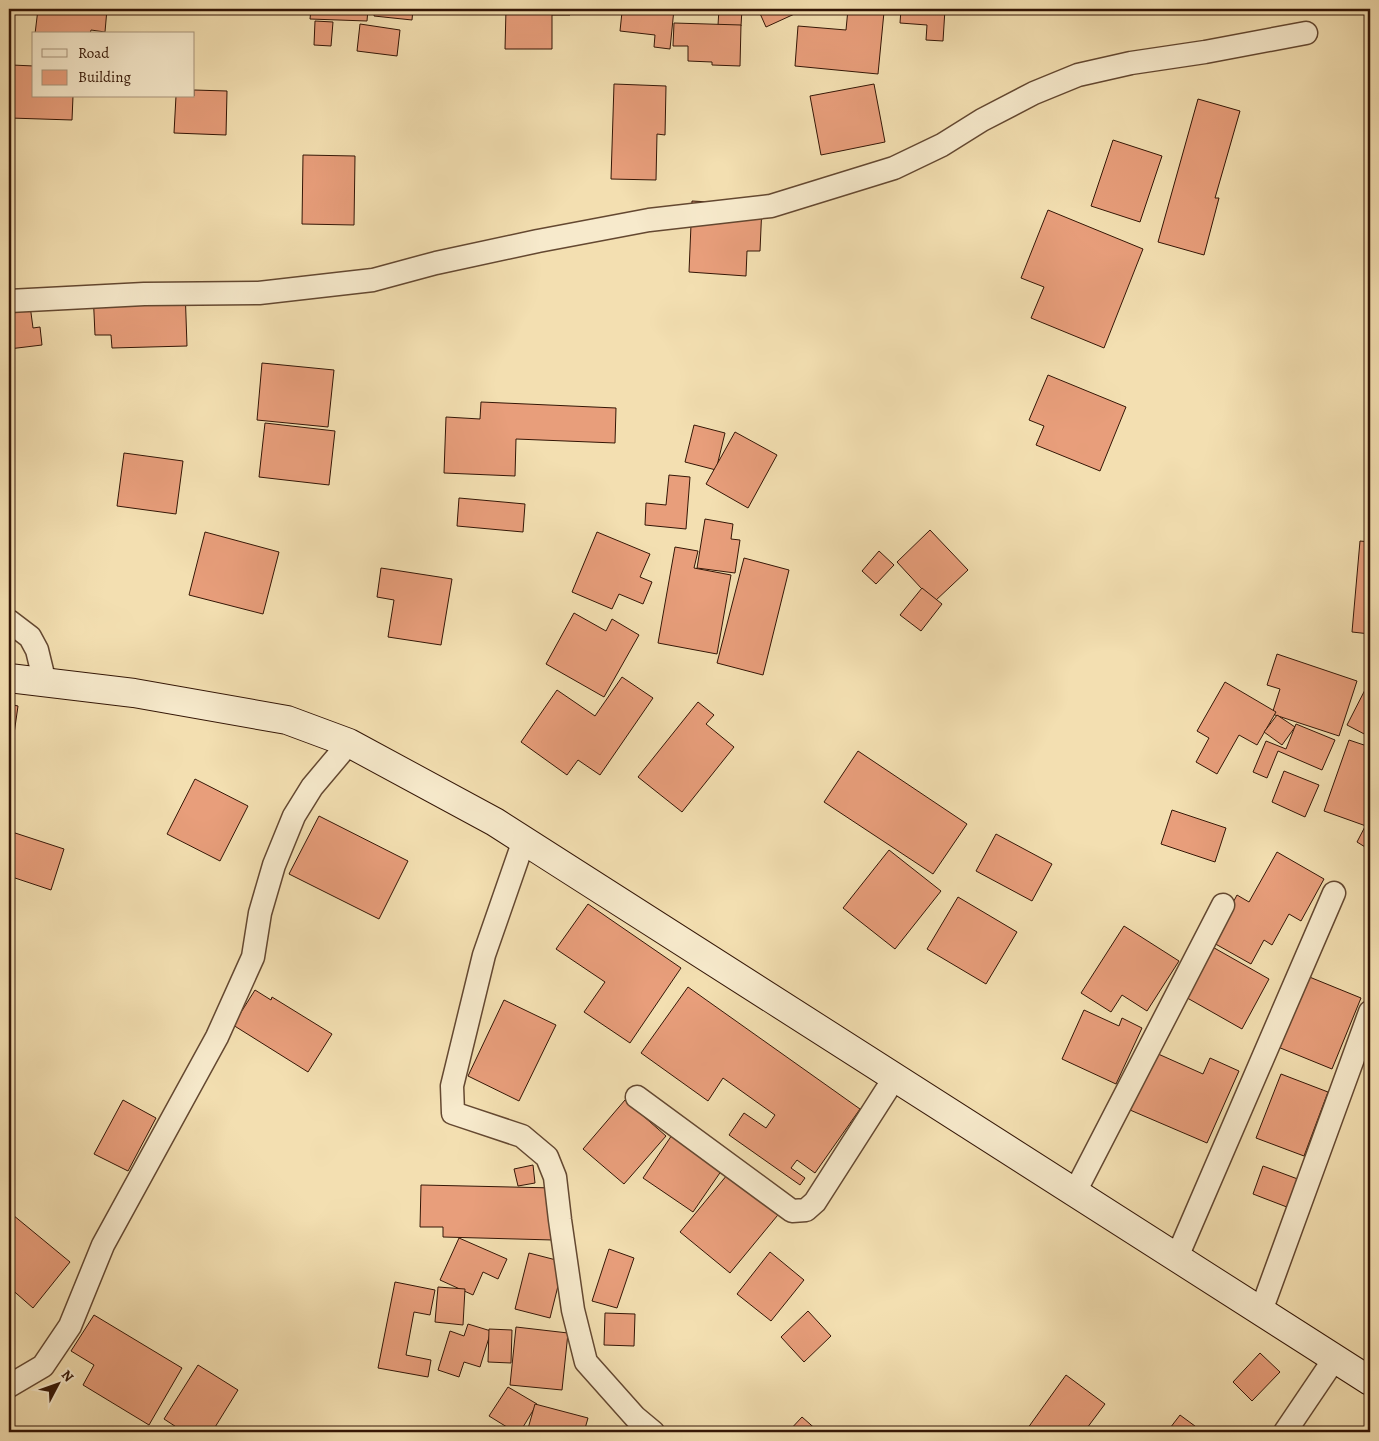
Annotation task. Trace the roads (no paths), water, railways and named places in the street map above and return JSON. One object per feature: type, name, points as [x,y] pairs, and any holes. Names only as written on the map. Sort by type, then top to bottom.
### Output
[{"type":"main road","points":[[9,678],[134,693],[287,720],[349,743],[496,822],[1370,1381]]},
{"type":"street","points":[[9,301],[144,294],[259,293],[373,280],[436,263],[649,220],[771,206],[894,168],[942,145],[999,111],[1034,93],[1078,75],[1131,63],[1205,52],[1306,33]]},
{"type":"street","points":[[9,621],[30,637],[37,650],[45,683]]},
{"type":"street","points":[[9,1386],[44,1366],[70,1326],[103,1245],[218,1036],[253,957],[260,913],[274,865],[294,816],[312,787],[349,743]]},
{"type":"street","points":[[524,840],[484,955],[452,1086],[453,1113],[522,1136],[547,1157],[555,1177],[574,1310],[586,1362],[652,1432]]},
{"type":"street","points":[[1176,1256],[1334,893]]},
{"type":"street","points":[[1075,1192],[1223,905]]},
{"type":"street","points":[[1261,1310],[1370,1012]]},
{"type":"street","points":[[637,1097],[792,1211],[806,1210],[815,1202],[895,1077]]},
{"type":"street","points":[[1285,1432],[1335,1358]]}]
